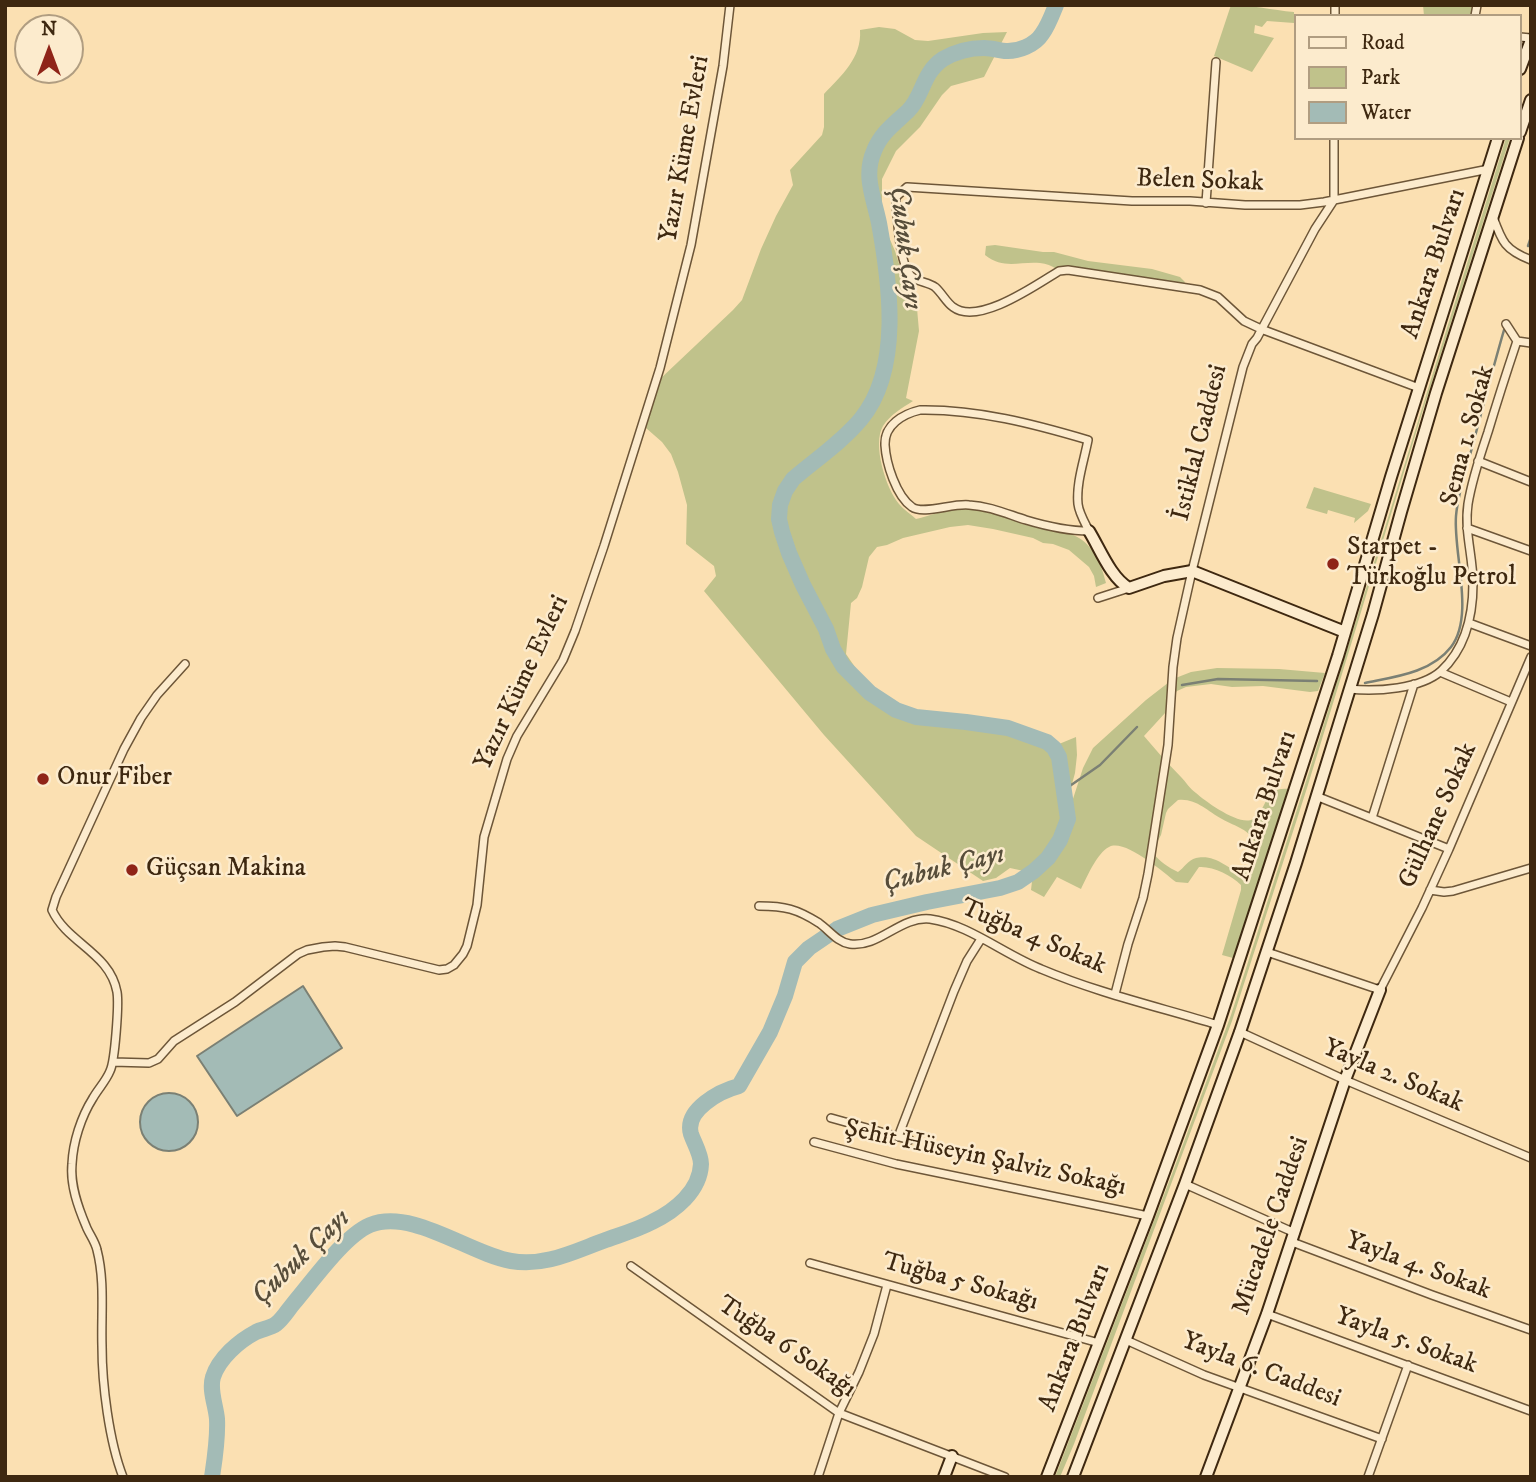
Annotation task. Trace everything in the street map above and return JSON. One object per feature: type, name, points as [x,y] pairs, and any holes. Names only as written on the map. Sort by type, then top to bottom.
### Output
[{"type":"main road","points":[[1522,64],[1531,39]]},
{"type":"main road","points":[[1522,126],[1531,100]]},
{"type":"main road","name":"Ankara Bulvarı","points":[[1047,1477],[1148,1216],[1218,1025],[1345,632],[1497,140]]},
{"type":"main road","name":"Ankara Bulvarı","points":[[1073,1477],[1240,1032],[1373,614],[1436,393],[1517,140]]},
{"type":"main road","points":[[1089,531],[1114,574],[1129,588],[1164,576],[1192,571],[1345,632]]},
{"type":"main road","name":"Mücadele Caddesi","points":[[1206,1477],[1267,1314],[1345,1080],[1380,990]]},
{"type":"main road","points":[[944,1477],[952,1456]]},
{"type":"street","name":"Yazır Küme Evleri","points":[[113,1062],[154,1062],[174,1041],[235,1002],[282,965],[307,950],[345,947],[439,970],[454,965],[463,954],[477,905],[484,837],[507,759],[517,737],[563,660],[575,631],[660,368],[691,245],[723,66],[730,5]]},
{"type":"street","points":[[1206,202],[1216,62]]},
{"type":"street","points":[[1334,140],[1334,200]]},
{"type":"street","name":"Belen Sokak","points":[[1261,329],[1244,321],[1218,297],[1200,290],[1068,270],[1059,271],[988,310],[964,313],[952,307],[934,287],[915,279],[905,266],[896,197],[907,187],[1132,201],[1281,206],[1334,200],[1489,169]]},
{"type":"street","name":"İstiklal Caddesi","points":[[1115,994],[1148,874],[1168,745],[1176,648],[1192,571],[1246,356],[1315,229],[1334,200]]},
{"type":"street","points":[[1493,217],[1509,249],[1531,260]]},
{"type":"street","points":[[1506,324],[1517,341],[1531,343]]},
{"type":"street","points":[[1261,329],[1419,388]]},
{"type":"street","name":"Sema 1. Sokak","points":[[1349,689],[1383,690],[1414,684],[1440,672],[1460,647],[1469,622],[1473,586],[1467,528],[1471,486],[1517,341]]},
{"type":"street","points":[[937,410],[1031,424],[1088,440],[1079,481],[1078,508],[1089,531],[1044,525],[970,505],[927,510],[912,508],[896,487],[888,461],[885,441],[891,427],[908,413],[937,410]]},
{"type":"street","points":[[1478,461],[1531,482]]},
{"type":"street","points":[[1467,528],[1531,551]]},
{"type":"street","points":[[1098,598],[1129,588]]},
{"type":"street","points":[[1469,622],[1531,646]]},
{"type":"street","name":"Gülhane Sokak","points":[[1380,990],[1449,849],[1531,657]]},
{"type":"street","points":[[123,1477],[107,1410],[102,1349],[102,1278],[96,1247],[78,1206],[72,1164],[86,1109],[109,1074],[113,1062],[118,994],[102,961],[62,926],[52,910],[124,749],[157,695],[185,664]]},
{"type":"street","points":[[1440,672],[1511,702]]},
{"type":"street","points":[[1372,818],[1414,684]]},
{"type":"street","points":[[1316,796],[1449,849]]},
{"type":"street","points":[[1430,890],[1453,891],[1531,867]]},
{"type":"street","name":"Tuğba 4 Sokak","points":[[759,906],[788,908],[820,924],[846,943],[865,943],[909,922],[922,919],[945,922],[1059,977],[1218,1025]]},
{"type":"street","points":[[898,1137],[954,991],[967,961],[981,939]]},
{"type":"street","points":[[1266,952],[1380,990]]},
{"type":"street","name":"Yayla 2. Sokak","points":[[1240,1032],[1345,1080],[1531,1158]]},
{"type":"street","points":[[831,1118],[910,1140]]},
{"type":"street","name":"Şehit Hüseyin Şalviz Sokağı","points":[[814,1142],[896,1164],[1148,1216]]},
{"type":"street","name":"Yayla 4. Sokak","points":[[1185,1184],[1293,1238],[1419,1290],[1531,1330]]},
{"type":"street","name":"Tuğba 5 Sokağı","points":[[810,1263],[1099,1343]]},
{"type":"street","name":"Tuğba 6 Sokağı","points":[[631,1266],[839,1413],[1005,1477]]},
{"type":"street","points":[[818,1477],[839,1413],[870,1344],[887,1285]]},
{"type":"street","name":"Yayla 5. Sokak","points":[[1267,1314],[1531,1411]]},
{"type":"street","name":"Yayla 6. Caddesi","points":[[1126,1340],[1204,1375],[1382,1439]]},
{"type":"street","points":[[1368,1477],[1408,1365]]},
{"type":"green space","points":[[1231,5],[1294,12],[1294,23],[1267,21],[1262,27],[1255,25],[1254,33],[1274,38],[1252,72],[1214,56]]},
{"type":"green space","points":[[1423,5],[1473,5],[1473,14],[1424,14]]},
{"type":"green space","points":[[879,27],[895,29],[915,40],[928,41],[1007,32],[984,77],[951,86],[942,95],[920,127],[896,151],[882,179],[885,228],[901,270],[916,297],[919,331],[906,398],[913,401],[889,418],[880,434],[880,455],[889,488],[899,504],[916,519],[952,510],[971,509],[1074,535],[1093,552],[1106,583],[1096,587],[1089,567],[1069,550],[993,529],[968,525],[903,538],[877,547],[869,557],[862,587],[857,598],[851,603],[846,654],[868,686],[915,712],[1020,727],[1059,744],[1076,737],[1075,773],[1062,821],[1093,748],[1173,679],[1191,672],[1217,668],[1325,673],[1318,691],[1310,692],[1263,686],[1232,687],[1211,684],[1186,687],[1173,695],[1166,712],[1144,736],[1194,791],[1215,807],[1240,820],[1253,819],[1274,791],[1288,789],[1233,958],[1222,955],[1241,885],[1216,870],[1199,867],[1188,883],[1176,882],[1133,851],[1124,847],[1109,847],[1100,854],[1081,889],[1057,877],[1044,897],[1031,890],[1033,873],[1010,868],[996,878],[983,881],[916,836],[824,735],[704,591],[716,576],[714,566],[686,544],[687,505],[678,472],[671,454],[646,428],[659,380],[742,300],[761,249],[793,185],[790,170],[822,135],[824,94],[854,58],[860,30]],"holes":[[[1178,800],[1201,806],[1250,835],[1256,845],[1249,867],[1236,870],[1217,860],[1200,857],[1191,860],[1178,872],[1155,856],[1154,848],[1161,835],[1168,809]]]},
{"type":"green space","points":[[1505,140],[1509,140],[1232,1021],[1074,1444],[1060,1477],[1055,1477],[1231,1015]]},
{"type":"green space","points":[[995,245],[1152,269],[1180,277],[1185,282],[1180,289],[1072,275],[1040,263],[999,262],[985,255],[986,246]]},
{"type":"green space","points":[[1314,487],[1371,504],[1368,511],[1354,523],[1355,518],[1328,510],[1327,514],[1306,508]]},
{"type":"water","points":[[303,986],[342,1048],[237,1116],[197,1056]]},
{"type":"water","points":[[169,1093],[180,1095],[193,1106],[198,1122],[196,1133],[185,1146],[169,1151],[158,1149],[145,1138],[140,1122],[142,1111],[153,1098]]},
{"type":"waterway","name":"Çubuk Çayı","points":[[212,1477],[217,1426],[212,1382],[220,1363],[243,1340],[278,1322],[329,1260],[360,1231],[386,1221],[404,1222],[495,1257],[535,1262],[569,1254],[661,1217],[685,1199],[700,1174],[701,1160],[691,1134],[693,1117],[705,1103],[722,1092],[739,1086],[770,1032],[795,962],[809,948],[837,929],[872,915],[1018,882],[1048,858],[1060,840],[1068,819],[1059,757],[1054,748],[1047,742],[1008,728],[916,717],[896,710],[870,693],[843,666],[833,649],[789,553],[779,519],[780,505],[793,479],[837,443],[861,419],[874,399],[883,376],[888,351],[889,298],[883,247],[869,178],[871,160],[880,139],[913,105],[931,71],[943,59],[973,49],[1010,51],[1026,47],[1042,34],[1056,5]]},
{"type":"waterway","points":[[1528,246],[1531,237]]},
{"type":"waterway","points":[[1365,683],[1400,676],[1433,663],[1451,647],[1458,634],[1462,602],[1456,531],[1457,507],[1504,330]]},
{"type":"waterway","points":[[1182,685],[1218,679],[1317,681]]},
{"type":"waterway","points":[[1064,790],[1100,765],[1137,727]]},
{"type":"place","name":"Starpet - Türkoğlu Petrol","points":[[1333,564]]},
{"type":"place","name":"Onur Fiber","points":[[43,779]]},
{"type":"place","name":"Güçsan Makina","points":[[132,870]]}]
